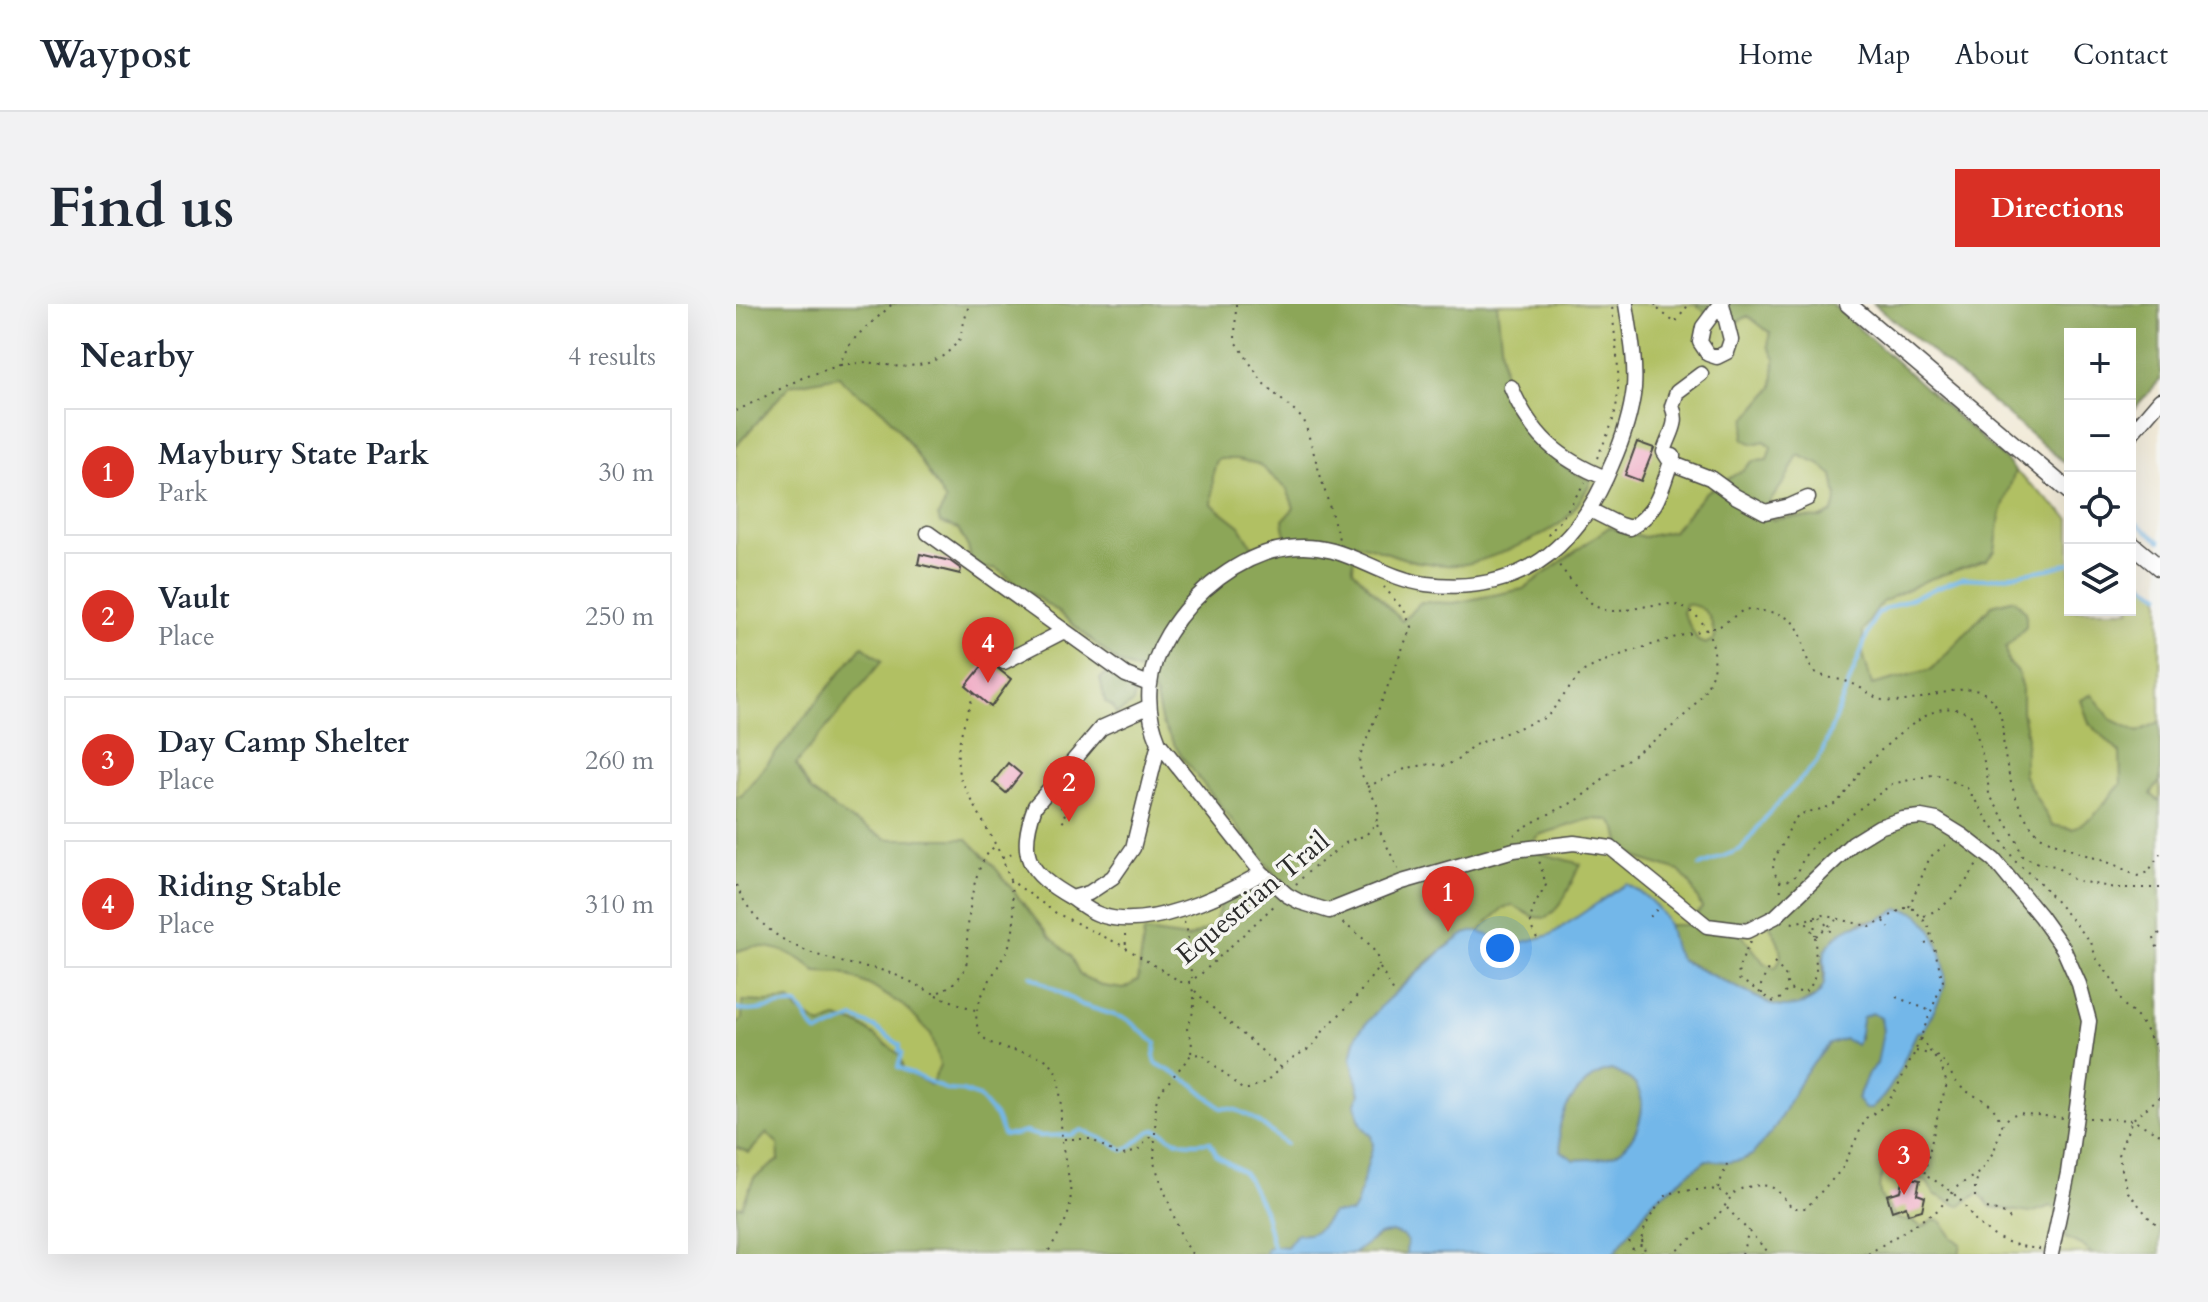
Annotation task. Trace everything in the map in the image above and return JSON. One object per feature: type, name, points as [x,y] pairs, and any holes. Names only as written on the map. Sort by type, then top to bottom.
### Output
[{"type":"main road","points":[[1848,304],[2064,487]]},
{"type":"main road","points":[[2131,544],[2160,568]]},
{"type":"street","points":[[1626,304],[1634,384],[1627,426],[1590,510],[1570,536],[1527,569],[1503,579],[1449,586],[1402,579],[1343,553],[1320,547],[1288,548],[1259,556],[1234,569],[1203,593],[1171,629],[1157,657],[1149,684],[1148,707],[1159,743],[1266,877],[1287,895],[1329,911],[1402,882],[1511,851],[1574,843],[1611,848],[1707,926],[1747,931],[1775,917],[1853,843],[1879,827],[1903,819],[1921,817],[1937,820],[1986,852],[2048,926],[2063,948],[2079,984],[2089,1021],[2077,1117],[2052,1252]]},
{"type":"street","points":[[1701,374],[1677,392],[1672,406],[1677,416],[1664,452],[1765,512],[1808,498]]},
{"type":"street","points":[[1511,387],[1528,422],[1543,441],[1561,455],[1606,478]]},
{"type":"street","points":[[2136,428],[2160,400]]},
{"type":"street","points":[[1590,510],[1630,528],[1645,520],[1654,507],[1673,457]]},
{"type":"street","points":[[928,533],[1126,675],[1149,684]]},
{"type":"street","points":[[1004,662],[1064,631]]},
{"type":"street","points":[[1148,707],[1101,728],[1035,806],[1026,843],[1029,859],[1037,874],[1097,914],[1127,920],[1149,918],[1179,909],[1266,877]]},
{"type":"street","points":[[1072,898],[1089,893],[1113,877],[1133,848],[1159,743]]},
{"type":"path","points":[[840,365],[849,345],[892,304]]},
{"type":"path","points":[[736,411],[802,378],[840,365],[867,362],[901,367],[926,364],[945,355],[959,341],[969,304]]},
{"type":"path","points":[[1236,304],[1235,340],[1263,383],[1304,420],[1343,553]]},
{"type":"path","points":[[1511,851],[1510,840],[1520,831],[1576,801],[1618,766],[1670,730],[1712,679],[1713,645],[1707,629],[1696,615],[1669,604],[1649,604],[1618,611],[1596,607],[1543,544],[1591,472],[1613,422],[1619,375],[1612,304]]},
{"type":"path","points":[[1656,304],[1654,306],[1675,323],[1689,304]]},
{"type":"path","points":[[1659,310],[1662,306]]},
{"type":"path","points":[[1384,586],[1405,612],[1411,627],[1359,759],[1367,787],[1379,809],[1376,823],[1402,882]]},
{"type":"path","points":[[1367,787],[1407,768],[1431,764],[1445,766],[1459,759],[1472,746],[1547,717],[1582,672],[1614,657],[1720,626],[1745,609],[1787,616],[1802,637],[1805,653],[1814,670],[1852,683],[1883,701],[1903,701],[1962,689],[1974,689],[1988,695],[2002,719],[2005,751],[2015,795],[2039,836],[2137,876],[2148,872],[2160,854]]},
{"type":"path","points":[[974,693],[956,766],[1010,880],[1014,910],[1012,938],[977,1010],[977,1025],[987,1040],[1010,1051],[1033,1052],[1051,1063],[1057,1076],[1070,1208],[1047,1254]]},
{"type":"path","points":[[1618,766],[1623,771]]},
{"type":"path","points":[[1051,787],[1066,818],[1059,826]]},
{"type":"path","name":"Equestrian Trail","points":[[1010,880],[1056,913],[1126,948],[1181,982],[1192,982],[1307,873],[1347,842],[1366,835],[1376,823]]},
{"type":"path","points":[[1909,908],[1930,857],[1958,832]]},
{"type":"path","points":[[935,994],[947,989],[966,966],[968,928],[977,874],[995,845]]},
{"type":"path","points":[[1535,847],[1546,885],[1529,922],[1537,938]]},
{"type":"path","points":[[1923,917],[1935,912],[1965,885],[1986,852]]},
{"type":"path","points":[[1780,881],[1781,896]]},
{"type":"path","points":[[736,885],[745,905],[772,933],[840,962],[891,973],[977,1010]]},
{"type":"path","points":[[1650,917],[1663,904]]},
{"type":"path","points":[[1671,1254],[1708,1225],[1736,1192],[1769,1186],[1777,1190],[1793,1208],[1806,1208],[1842,1169],[1866,1118],[1885,1106],[1894,1093],[1915,1051],[1943,981],[1928,925],[1914,909],[1904,908],[1871,927],[1823,915],[1794,923],[1775,917]]},
{"type":"path","points":[[1179,909],[1188,933],[1195,991],[1195,1010],[1187,1029],[1192,1040],[1191,1055],[1161,1091],[1156,1102],[1154,1163],[1182,1238],[1192,1254]]},
{"type":"path","points":[[1329,911],[1373,949],[1379,967],[1395,994]]},
{"type":"path","points":[[1817,917],[1833,937]]},
{"type":"path","points":[[1788,989],[1804,993],[1812,984],[1816,971],[1817,917]]},
{"type":"path","points":[[1126,948],[1127,920]]},
{"type":"path","points":[[1815,936],[1836,920]]},
{"type":"path","points":[[1884,920],[1889,928]]},
{"type":"path","points":[[1804,921],[1815,936]]},
{"type":"path","points":[[1747,931],[1750,944],[1739,967],[1738,979],[1751,985],[1762,995],[1774,1002],[1788,989],[1785,974],[1772,964],[1761,985],[1762,995]]},
{"type":"path","points":[[2160,933],[2154,938],[2160,951]]},
{"type":"path","points":[[1925,944],[1932,941]]},
{"type":"path","points":[[1191,1055],[1207,1057],[1242,1089],[1265,1082],[1315,1043],[1379,967]]},
{"type":"path","points":[[1195,991],[1281,1068]]},
{"type":"path","points":[[1896,997],[1930,1011]]},
{"type":"path","points":[[1920,1035],[1941,1066],[1947,1084],[1924,1175],[1941,1183],[1981,1226],[2002,1240],[2024,1248],[2052,1252]]},
{"type":"path","points":[[1915,1051],[1940,1057],[1961,1088],[1987,1102],[2002,1125]]},
{"type":"path","points":[[2160,1097],[2132,1120],[2118,1155],[2128,1192],[2151,1220],[2160,1226]]},
{"type":"path","points":[[1975,1197],[1975,1185],[1994,1151],[2002,1125],[2018,1113],[2132,1120],[2160,1134]]},
{"type":"path","points":[[1062,1139],[1091,1139],[1120,1156],[1137,1151],[1150,1137],[1156,1136]]},
{"type":"path","points":[[1718,1189],[1727,1164]]},
{"type":"path","points":[[1868,1254],[1938,1210],[1958,1186],[1980,1172]]},
{"type":"path","points":[[1641,1254],[1641,1240],[1652,1212],[1664,1197],[1688,1190],[1718,1189],[1731,1198]]},
{"type":"path","points":[[1726,1207],[1770,1254]]},
{"type":"path","points":[[1987,1208],[2010,1219]]},
{"type":"path","points":[[1742,1254],[1749,1229]]},
{"type":"path","points":[[1641,1240],[1646,1254]]},
{"type":"path","points":[[1628,1241],[1636,1254]]},
{"type":"green space","points":[[736,304],[1804,304],[2013,476],[2015,471],[2064,514],[2064,616],[2136,616],[2136,574],[2160,596],[2160,1254],[736,1254]]},
{"type":"green space","points":[[736,304],[1497,304],[1505,382],[1514,415],[1541,449],[1591,481],[1571,512],[1554,527],[1511,549],[1466,564],[1419,562],[1354,543],[1353,570],[1402,621],[1421,602],[1454,603],[1523,589],[1609,527],[1644,537],[1673,531],[1705,493],[1753,461],[1767,460],[1771,447],[1765,441],[1753,444],[1743,439],[1746,419],[1773,387],[1775,359],[1768,346],[1770,333],[1748,316],[1734,324],[1722,311],[1708,314],[1695,304],[1832,304],[2015,471],[2000,516],[1995,551],[1987,560],[1927,580],[1882,602],[1863,631],[1863,653],[1872,685],[1932,669],[1992,605],[2014,599],[2026,612],[2026,627],[2006,647],[2008,662],[2017,671],[2022,685],[2022,711],[2027,737],[2023,774],[2052,825],[2073,829],[2093,817],[2121,784],[2120,753],[2089,723],[2081,700],[2092,694],[2111,719],[2138,732],[2160,724],[2160,781],[2151,794],[2160,799],[2160,1254],[2092,1254],[2082,1245],[2065,1238],[2067,1220],[2052,1206],[2030,1213],[1991,1207],[1979,1193],[1959,1206],[1934,1194],[1927,1182],[1903,1172],[1900,1165],[1889,1163],[1879,1186],[1886,1205],[1898,1219],[1912,1221],[1922,1227],[1934,1220],[1941,1221],[1961,1244],[1959,1254],[1613,1254],[1654,1200],[1706,1160],[1747,1158],[1752,1154],[1774,1129],[1803,1076],[1829,1044],[1860,1038],[1863,1016],[1872,1012],[1881,1018],[1881,1051],[1857,1099],[1871,1109],[1892,1083],[1917,1032],[1923,1031],[1943,989],[1930,930],[1917,914],[1899,909],[1878,920],[1863,921],[1835,937],[1823,958],[1824,985],[1816,996],[1797,1007],[1772,1005],[1678,958],[1668,925],[1686,925],[1702,908],[1690,883],[1679,871],[1638,858],[1621,847],[1617,829],[1610,820],[1590,819],[1539,835],[1533,840],[1532,851],[1581,864],[1554,911],[1546,918],[1534,917],[1512,905],[1502,909],[1478,932],[1456,940],[1432,958],[1360,1030],[1352,1054],[1360,1094],[1356,1103],[1359,1119],[1371,1135],[1373,1145],[1356,1206],[1352,1213],[1332,1213],[1318,1230],[1297,1234],[1287,1247],[1268,1248],[1265,1254],[736,1254],[736,1206],[742,1207],[754,1178],[779,1160],[778,1144],[767,1133],[749,1153],[736,1147],[736,1025],[742,1019],[742,1001],[790,1000],[798,1011],[821,1025],[837,1018],[860,1025],[900,1055],[904,1070],[931,1085],[940,1065],[931,1034],[905,1007],[871,986],[843,973],[816,972],[789,953],[768,947],[746,948],[736,952],[736,796],[741,796],[861,647],[882,661],[796,764],[811,791],[848,818],[887,839],[967,839],[993,865],[1049,936],[1070,955],[1080,975],[1103,986],[1124,989],[1138,980],[1144,932],[1188,938],[1214,926],[1222,900],[1267,891],[1279,880],[1182,757],[1162,724],[1144,669],[1139,671],[1120,664],[1058,612],[995,568],[983,569],[972,562],[958,529],[940,523],[938,516],[946,502],[911,446],[881,410],[850,388],[839,376],[790,385],[736,446]],"holes":[[[1798,455],[1819,464],[1833,475],[1837,497],[1833,512],[1821,518],[1773,520],[1762,513],[1786,479]],[[1218,459],[1258,464],[1287,489],[1294,508],[1283,520],[1286,538],[1252,546],[1240,526],[1212,504]],[[1685,604],[1704,610],[1710,619],[1715,639],[1705,644],[1698,641],[1683,613]],[[1754,917],[1765,918],[1780,950],[1781,956],[1775,968],[1764,963],[1739,931],[1740,922]]]},
{"type":"green space","points":[[1874,304],[2160,304],[2160,380],[2136,406],[2136,328],[2064,328],[2064,462]]},
{"type":"green space","points":[[1109,672],[1117,672],[1136,688],[1133,703],[1116,715],[1114,708],[1105,702],[1100,679]]},
{"type":"green space","points":[[1611,1070],[1631,1080],[1639,1090],[1642,1109],[1636,1130],[1624,1147],[1613,1155],[1574,1160],[1561,1152],[1559,1132],[1563,1116],[1578,1090],[1594,1077]]},
{"type":"green space","points":[[1392,1232],[1407,1241],[1406,1254],[1353,1254],[1379,1235]]},
{"type":"water","points":[[1626,884],[1661,912],[1682,961],[1772,1005],[1787,1007],[1810,1001],[1821,990],[1826,949],[1837,936],[1851,927],[1880,919],[1899,909],[1911,911],[1925,920],[1940,950],[1945,982],[1923,1031],[1917,1032],[1892,1083],[1871,1109],[1865,1109],[1857,1099],[1869,1072],[1877,1064],[1883,1031],[1881,1018],[1872,1013],[1863,1017],[1856,1045],[1845,1039],[1829,1044],[1803,1076],[1774,1129],[1752,1155],[1729,1162],[1706,1160],[1654,1200],[1613,1254],[1406,1254],[1407,1241],[1392,1232],[1378,1235],[1353,1254],[1265,1254],[1267,1248],[1287,1247],[1297,1234],[1318,1230],[1332,1213],[1352,1213],[1356,1206],[1373,1145],[1371,1135],[1359,1118],[1356,1103],[1360,1094],[1351,1058],[1357,1034],[1384,1003],[1465,934],[1478,932],[1517,944],[1550,935]],"holes":[[[1611,1070],[1631,1080],[1639,1090],[1642,1109],[1636,1130],[1624,1147],[1613,1155],[1574,1160],[1561,1151],[1559,1132],[1563,1116],[1578,1090],[1594,1077]]]},
{"type":"building","points":[[1637,442],[1654,448],[1641,481],[1625,475]]},
{"type":"building","points":[[920,554],[950,561],[961,569],[960,574],[918,564]]},
{"type":"building","points":[[987,660],[1011,679],[991,707],[966,686]]},
{"type":"building","points":[[1008,763],[1021,774],[1006,793],[993,782]]},
{"type":"building","points":[[1904,1176],[1920,1180],[1917,1194],[1925,1197],[1922,1210],[1908,1214],[1906,1206],[1892,1211],[1887,1195],[1901,1191]]},
{"type":"waterway","points":[[2136,523],[2160,541]]},
{"type":"waterway","points":[[1700,866],[1741,849],[1769,813],[1817,762],[1878,614],[1962,578],[1986,579],[2064,565]]},
{"type":"waterway","points":[[2136,579],[2160,594]]},
{"type":"waterway","points":[[1031,976],[1082,1005],[1127,1019],[1156,1043],[1156,1063],[1193,1084],[1221,1108],[1248,1115],[1286,1144]]},
{"type":"waterway","points":[[736,1009],[751,1011],[797,1005],[818,1033],[854,1018],[874,1027],[900,1045],[902,1053],[898,1067],[947,1090],[979,1097],[996,1117],[1003,1135],[1025,1132],[1039,1136],[1071,1135],[1082,1130],[1123,1150],[1155,1130],[1182,1142],[1210,1142],[1217,1156],[1243,1172],[1248,1179],[1264,1210],[1273,1247]]},
{"type":"place","name":"Riding Stable","points":[[988,683]]},
{"type":"place","name":"Vault","points":[[1069,822]]},
{"type":"place","name":"Maybury State Park","points":[[1448,932]]},
{"type":"place","name":"Day Camp Shelter","points":[[1904,1195]]}]
